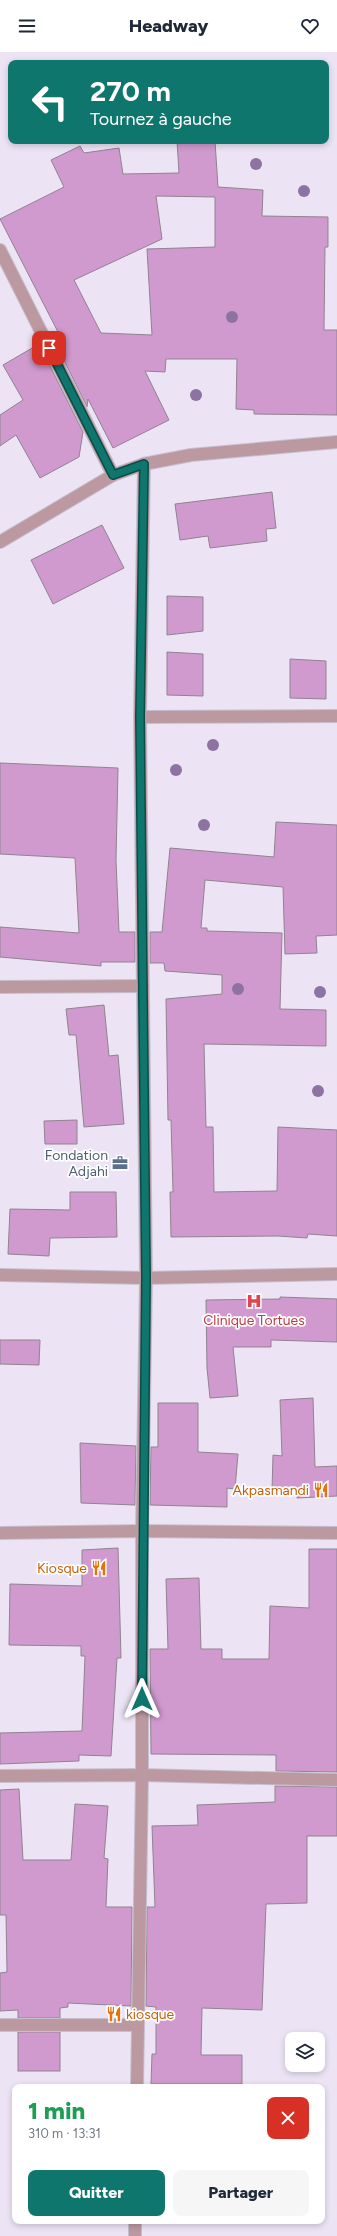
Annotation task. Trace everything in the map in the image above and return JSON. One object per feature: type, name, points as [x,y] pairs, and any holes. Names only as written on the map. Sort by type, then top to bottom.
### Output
[{"type":"street","points":[[0,250],[113,475]]},
{"type":"street","points":[[0,542],[113,475],[144,464],[191,455],[337,442]]},
{"type":"street","points":[[137,2084],[142,1775],[142,1531],[146,1278],[140,717],[144,464]]},
{"type":"street","points":[[140,717],[337,716]]},
{"type":"street","points":[[0,987],[143,986]]},
{"type":"street","points":[[0,1275],[146,1278],[337,1274]]},
{"type":"street","points":[[0,1533],[142,1531],[337,1533]]},
{"type":"street","points":[[0,1776],[142,1775],[337,1780]]},
{"type":"street","points":[[0,2025],[138,2025]]},
{"type":"street","points":[[135,2224],[135,2236]]},
{"type":"building","points":[[177,144],[215,144],[218,187],[263,190],[262,216],[328,217],[328,247],[325,247],[324,330],[337,330],[337,415],[254,414],[254,410],[236,409],[237,359],[166,359],[165,372],[145,371],[169,420],[113,448],[88,399],[87,407],[52,336],[58,332],[0,219],[64,187],[51,160],[80,146],[84,153],[119,148],[123,174],[179,173]],"holes":[[[156,196],[215,197],[215,247],[147,249],[152,335],[101,333],[74,280],[162,239]]]},
{"type":"building","points":[[39,344],[83,432],[79,457],[40,478],[16,435],[0,446],[0,415],[23,400],[3,365]]},
{"type":"building","points":[[272,492],[276,528],[266,529],[267,541],[210,548],[208,536],[180,540],[175,504]]},
{"type":"building","points":[[102,525],[124,568],[53,604],[31,560]]},
{"type":"building","points":[[167,596],[203,597],[203,631],[167,635]]},
{"type":"building","points":[[167,652],[203,654],[203,696],[167,695]]},
{"type":"building","points":[[290,659],[326,661],[326,699],[290,698]]},
{"type":"building","points":[[0,763],[118,768],[116,860],[119,932],[135,932],[135,962],[101,962],[101,966],[0,957],[0,927],[79,933],[75,858],[0,854]]},
{"type":"building","points":[[276,822],[337,825],[337,935],[316,936],[317,953],[285,954],[283,887],[205,880],[201,928],[207,928],[207,931],[282,933],[280,1009],[326,1010],[326,1046],[204,1044],[206,1127],[213,1127],[214,1192],[277,1191],[278,1127],[337,1130],[337,1236],[308,1234],[307,1238],[278,1236],[171,1237],[170,1192],[173,1192],[171,1120],[168,1120],[166,999],[222,994],[222,975],[165,971],[164,963],[150,963],[150,932],[162,932],[170,848],[274,857]]},
{"type":"building","points":[[104,1005],[109,1056],[118,1055],[124,1124],[84,1127],[76,1035],[69,1035],[66,1009]]},
{"type":"building","points":[[77,1120],[77,1144],[45,1144],[44,1121]]},
{"type":"building","points":[[70,1192],[116,1192],[117,1237],[50,1238],[49,1256],[8,1254],[10,1209],[70,1210]]},
{"type":"building","points":[[280,1297],[337,1299],[337,1342],[271,1340],[271,1347],[233,1347],[238,1396],[210,1398],[207,1368],[206,1300],[280,1299]]},
{"type":"building","points":[[0,1340],[40,1340],[39,1365],[0,1364]]},
{"type":"building","points":[[313,1398],[315,1467],[337,1466],[337,1496],[297,1498],[297,1491],[272,1490],[273,1455],[282,1456],[280,1400]]},
{"type":"building","points":[[158,1403],[198,1403],[198,1452],[238,1454],[235,1489],[227,1488],[227,1507],[150,1505],[151,1447],[158,1447]]},
{"type":"building","points":[[80,1443],[136,1446],[135,1505],[81,1503]]},
{"type":"building","points":[[118,1548],[121,1658],[117,1658],[111,1756],[79,1755],[79,1761],[0,1764],[0,1733],[82,1731],[85,1656],[81,1656],[81,1646],[9,1645],[10,1584],[82,1586],[82,1550]]},
{"type":"building","points":[[309,1549],[337,1549],[337,1772],[276,1771],[276,1755],[151,1754],[150,1649],[168,1649],[166,1579],[199,1578],[201,1649],[222,1649],[222,1659],[269,1659],[270,1606],[309,1608]]},
{"type":"building","points":[[275,1786],[337,1787],[337,1836],[307,1836],[307,1903],[266,1904],[262,2010],[202,2008],[201,2055],[242,2055],[242,2084],[151,2084],[152,2054],[156,2054],[156,2007],[146,2006],[147,1907],[155,1907],[152,1826],[198,1825],[197,1805],[275,1802]]},
{"type":"building","points":[[19,1789],[23,1860],[71,1860],[75,1804],[108,1806],[104,1858],[108,1859],[106,1907],[132,1907],[131,2006],[68,2003],[68,2007],[60,2008],[60,2018],[18,2018],[18,2010],[0,2011],[0,1973],[7,1972],[6,1915],[0,1915],[0,1790]]},
{"type":"building","points":[[18,2032],[60,2032],[60,2071],[18,2071]]},
{"type":"place","name":"Fondation Adjahi","points":[[120,1163]]},
{"type":"place","name":"Clinique Tortues","points":[[254,1301]]},
{"type":"place","name":"Akpasmandi","points":[[321,1490]]},
{"type":"place","name":"Kiosque","points":[[99,1568]]},
{"type":"place","name":"kiosque","points":[[114,2014]]},
{"type":"route","points":[[49,348],[113,475],[144,464],[140,717],[146,1278],[142,1531],[142,1699]]}]
